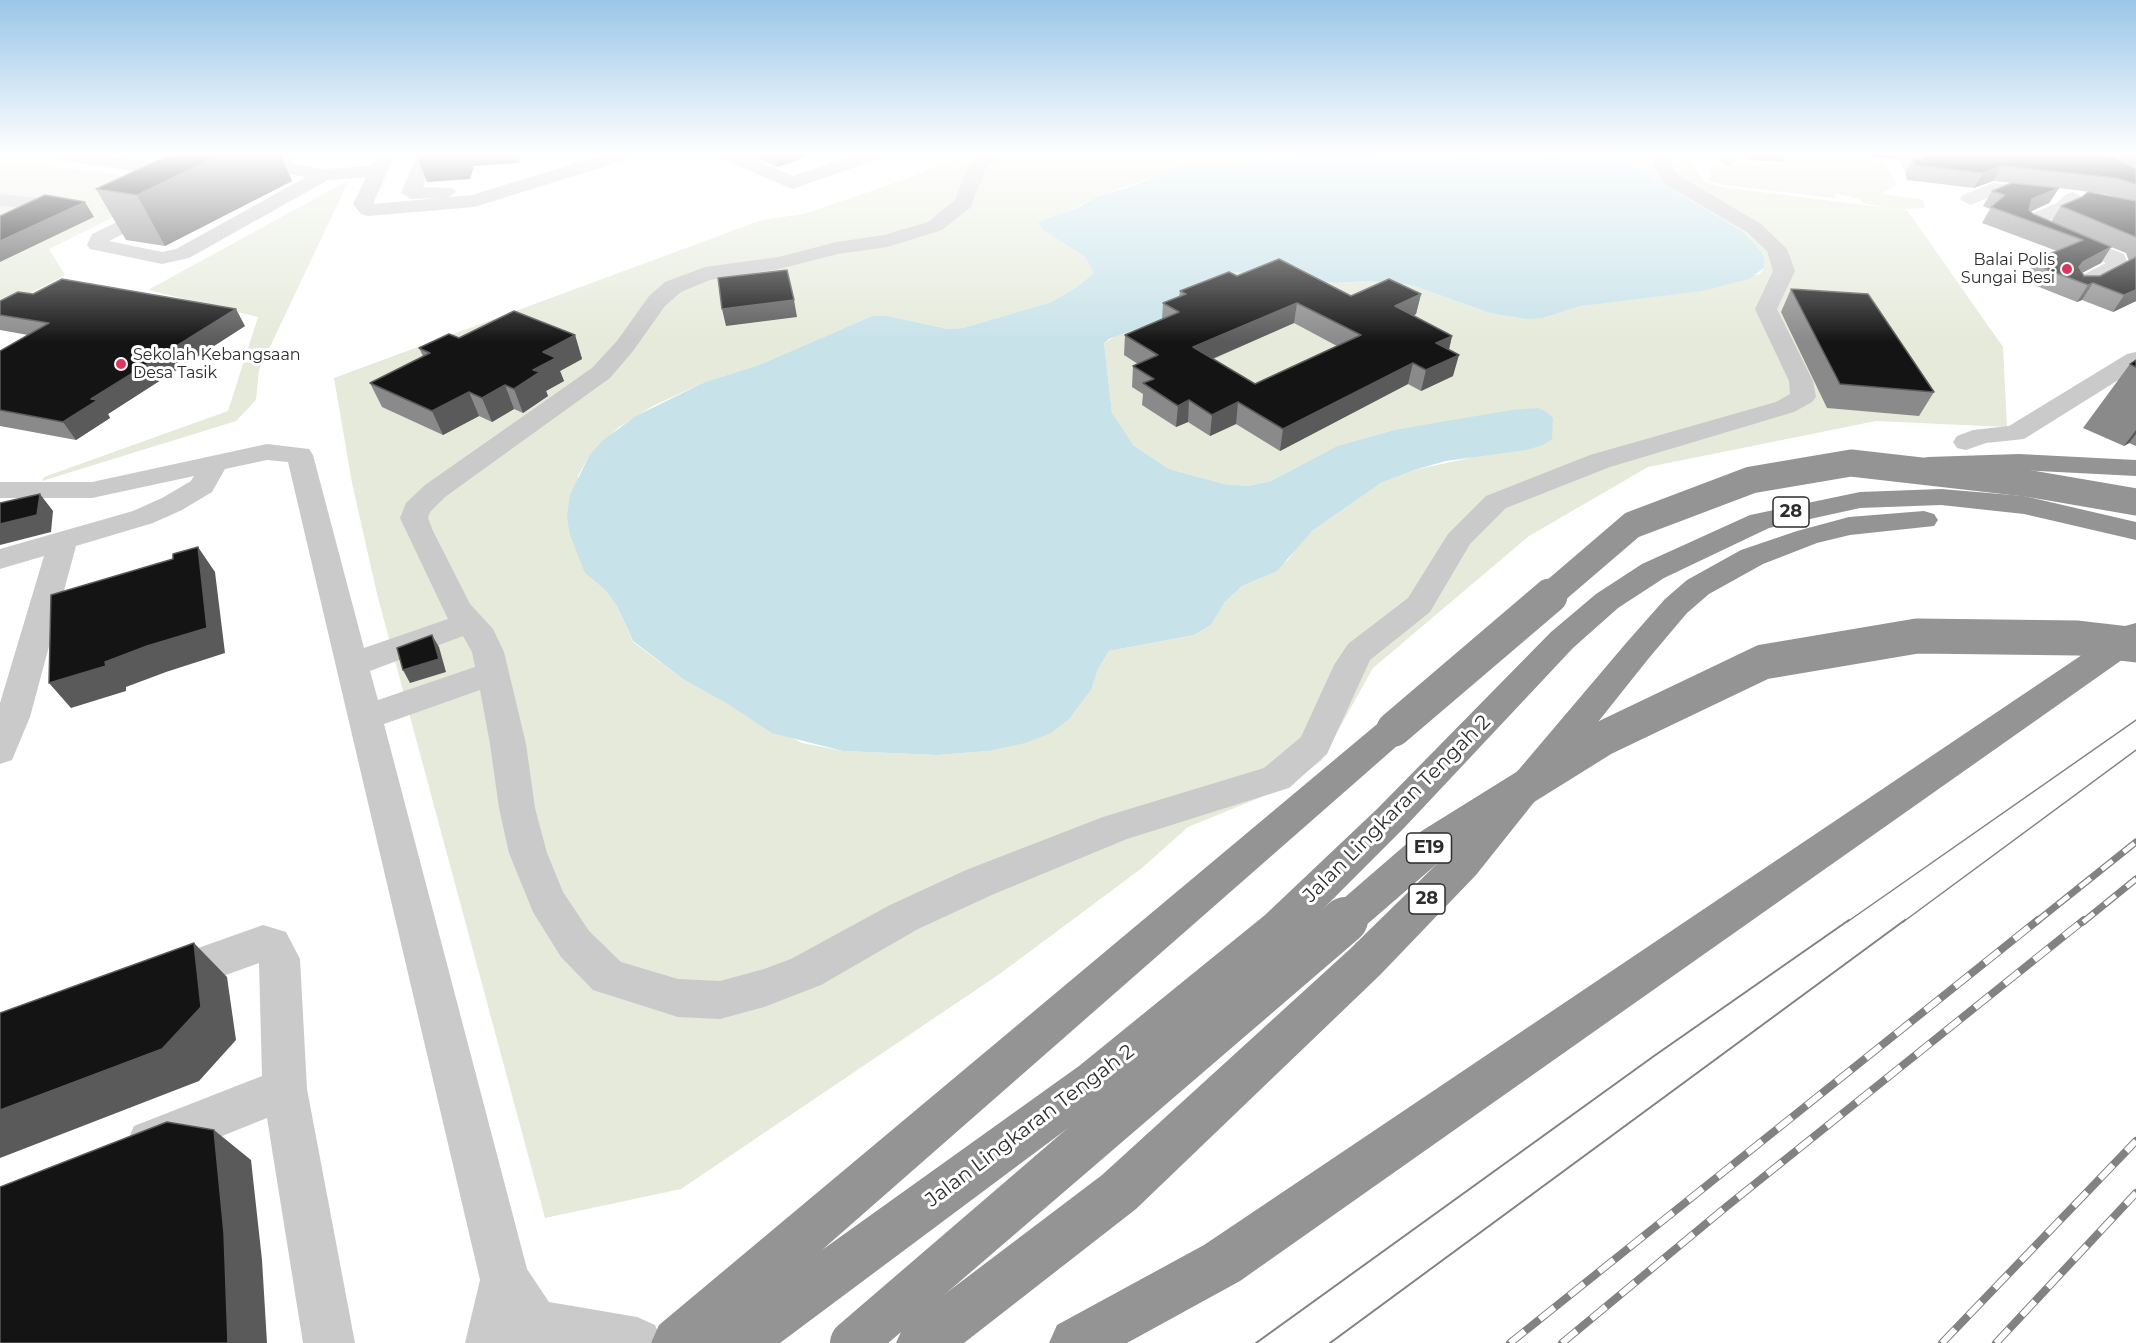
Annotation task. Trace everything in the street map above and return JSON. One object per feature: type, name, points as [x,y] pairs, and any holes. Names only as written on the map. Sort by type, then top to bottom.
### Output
[{"type":"highway","points":[[1823,506],[1842,489],[1871,472],[1932,464],[2019,462],[2136,468]]},
{"type":"highway","points":[[677,1343],[1632,525],[1750,480],[1851,463],[2026,483],[2136,502]]},
{"type":"highway","name":"Jalan Lingkaran Tengah 2","points":[[737,1343],[1095,1081],[1279,927],[1391,818],[1562,640],[1607,601],[1653,571],[1734,531],[1789,513],[1860,500],[1943,508],[2136,552]]},
{"type":"highway","name":"Jalan Lingkaran Tengah 2","points":[[922,1343],[1119,1192],[1365,962],[1462,864],[1638,650],[1676,606],[1698,587],[1752,557],[1807,537],[1849,526],[1899,520],[1943,508],[2024,504],[2136,531]]},
{"type":"highway","points":[[1076,1343],[1222,1263],[2136,634]]},
{"type":"highway","name":"E19","points":[[853,1343],[1432,845],[1604,738],[1763,662],[1774,660],[1917,636],[2078,638],[2136,645]]},
{"type":"street","points":[[2,226],[23,217]]},
{"type":"street","points":[[140,217],[99,238],[97,244],[162,258],[182,254],[249,217]]},
{"type":"street","points":[[950,217],[935,226],[887,241],[837,248],[773,264],[705,274],[673,287],[657,301],[625,346],[601,373],[423,500],[416,509],[414,518],[457,609],[482,637],[508,744],[517,808],[528,853],[547,900],[575,944],[608,977],[678,998],[720,1000],[764,988],[806,972],[904,917],[980,882],[1116,828],[1276,778],[1315,745],[1350,665],[1359,652],[1419,605],[1458,540],[1472,523],[1496,502],[1600,461],[1785,407],[1803,397],[1801,381],[1766,309],[1784,271],[1777,249],[1754,228],[1735,217]]},
{"type":"street","points":[[2041,217],[2031,221],[2031,224],[2116,259],[2118,266],[2081,285]]},
{"type":"street","points":[[1966,442],[1983,436],[2009,435],[2136,359]]},
{"type":"street","points":[[0,490],[20,492],[92,490],[267,452],[300,455],[505,1280],[534,1325],[637,1343]]},
{"type":"street","points":[[0,560],[143,517],[172,504],[202,486],[215,463]]},
{"type":"street","points":[[0,751],[13,717],[63,541]]},
{"type":"street","points":[[352,665],[468,623]]},
{"type":"street","points":[[365,718],[490,674]]},
{"type":"street","points":[[132,991],[263,943],[272,945],[279,959],[285,1089],[329,1343]]},
{"type":"street","points":[[110,1158],[285,1089]]},
{"type":"street","points":[[491,1343],[505,1280]]},
{"type":"green space","points":[[0,217],[114,217],[49,249],[65,275],[0,309]]},
{"type":"green space","points":[[282,217],[332,217],[259,370],[256,400],[236,421],[42,481],[44,477],[228,411],[258,317],[148,290]]},
{"type":"green space","points":[[785,217],[1061,217],[1043,230],[1085,257],[1094,273],[1077,287],[1051,302],[963,328],[948,329],[888,316],[872,316],[759,365],[705,382],[653,406],[618,428],[589,456],[578,476],[585,573],[606,591],[617,606],[633,642],[683,679],[802,743],[843,751],[937,755],[988,751],[1092,688],[1098,669],[1109,651],[1194,635],[1211,625],[1225,602],[1242,586],[1261,578],[1288,560],[1302,540],[1312,531],[1381,483],[1414,470],[1483,455],[1537,408],[1394,430],[1337,446],[1271,481],[1248,486],[1224,484],[1169,469],[1133,445],[1112,413],[1104,343],[1208,284],[1211,278],[1218,274],[1234,272],[1335,283],[1366,281],[1411,285],[1490,313],[1543,318],[1581,306],[1760,274],[1764,268],[1765,259],[1761,251],[1742,231],[1718,217],[1912,217],[2003,347],[2007,427],[1876,421],[1648,467],[1529,536],[1373,668],[1321,761],[1286,787],[1188,827],[1142,868],[1001,973],[681,1189],[545,1218],[377,594],[352,483],[334,378],[762,220]]},
{"type":"water","points":[[1053,217],[1718,217],[1742,231],[1761,251],[1765,259],[1764,268],[1749,279],[1702,291],[1581,306],[1543,318],[1528,319],[1490,313],[1411,285],[1366,281],[1335,283],[1234,272],[1211,278],[1208,284],[1173,315],[1109,339],[1104,343],[1112,413],[1133,445],[1169,469],[1224,484],[1248,486],[1271,481],[1337,446],[1394,430],[1512,410],[1537,408],[1545,411],[1553,418],[1552,439],[1543,445],[1526,450],[1446,461],[1381,483],[1312,531],[1277,571],[1242,586],[1225,602],[1211,625],[1194,635],[1109,651],[1098,669],[1092,688],[1069,719],[1051,733],[1025,743],[988,751],[937,755],[843,751],[772,733],[728,704],[683,679],[633,641],[617,606],[606,591],[585,573],[570,535],[567,517],[570,495],[589,456],[602,441],[636,416],[705,382],[759,365],[872,316],[888,316],[948,329],[963,328],[1051,302],[1077,287],[1094,273],[1085,257],[1043,230],[1038,222]]},
{"type":"building","points":[[0,217],[53,217],[0,241]]},
{"type":"building","points":[[2018,217],[2039,217],[2111,247],[2083,262],[2079,267],[2084,276],[2100,276],[2136,257],[2136,290],[2124,295],[2093,283],[2088,285],[2045,269],[2051,266],[2035,260],[2083,240]]},
{"type":"building","points":[[2087,217],[2136,217],[2136,237]]},
{"type":"building","points":[[1279,259],[1351,296],[1389,279],[1421,294],[1395,306],[1452,336],[1436,343],[1459,355],[1426,370],[1413,363],[1283,429],[1238,402],[1212,415],[1189,400],[1178,406],[1143,383],[1154,379],[1133,366],[1158,355],[1125,335],[1179,312],[1163,303],[1186,294],[1180,291],[1229,272],[1237,276]],"holes":[[[1297,303],[1361,335],[1255,384],[1193,347]]]},
{"type":"building","points":[[787,270],[794,300],[722,309],[718,278]]},
{"type":"building","points":[[62,279],[236,309],[91,399],[98,400],[63,422],[0,410],[0,351],[49,323],[0,315],[0,301],[18,292],[33,294]]},
{"type":"building","points":[[1791,289],[1868,294],[1934,392],[1840,384]]},
{"type":"building","points":[[514,311],[575,335],[543,352],[556,358],[533,370],[540,372],[514,389],[505,385],[482,398],[469,392],[432,411],[370,383],[430,353],[419,348],[449,334],[459,338]]},
{"type":"building","points":[[40,494],[37,515],[0,524],[0,503]]},
{"type":"building","points":[[198,547],[207,628],[147,646],[105,662],[106,666],[49,683],[51,595],[173,559],[173,554]]},
{"type":"building","points":[[432,635],[439,659],[403,670],[397,648]]},
{"type":"building","points":[[194,943],[201,1007],[162,1049],[0,1110],[0,1013]]},
{"type":"building","points":[[167,1122],[214,1130],[224,1233],[228,1343],[0,1343],[0,1187]]},
{"type":"tram line","points":[[1847,922],[2136,720]]},
{"type":"tram line","points":[[1903,922],[2136,750]]},
{"type":"tram line","points":[[1256,1343],[1654,1056],[1849,920]]},
{"type":"tram line","points":[[1330,1343],[1905,920]]},
{"type":"railway","points":[[2036,922],[2136,842]]},
{"type":"railway","points":[[2083,922],[2136,879]]},
{"type":"railway","points":[[1510,1343],[2038,920]]},
{"type":"railway","points":[[1562,1343],[1726,1207],[2084,920]]},
{"type":"railway","points":[[1942,1343],[2136,1141]]},
{"type":"railway","points":[[1996,1343],[2136,1193]]},
{"type":"place","name":"Balai Polis Sungai Besi","points":[[2067,269]]},
{"type":"place","name":"Sekolah Kebangsaan Desa Tasik","points":[[121,364]]}]
